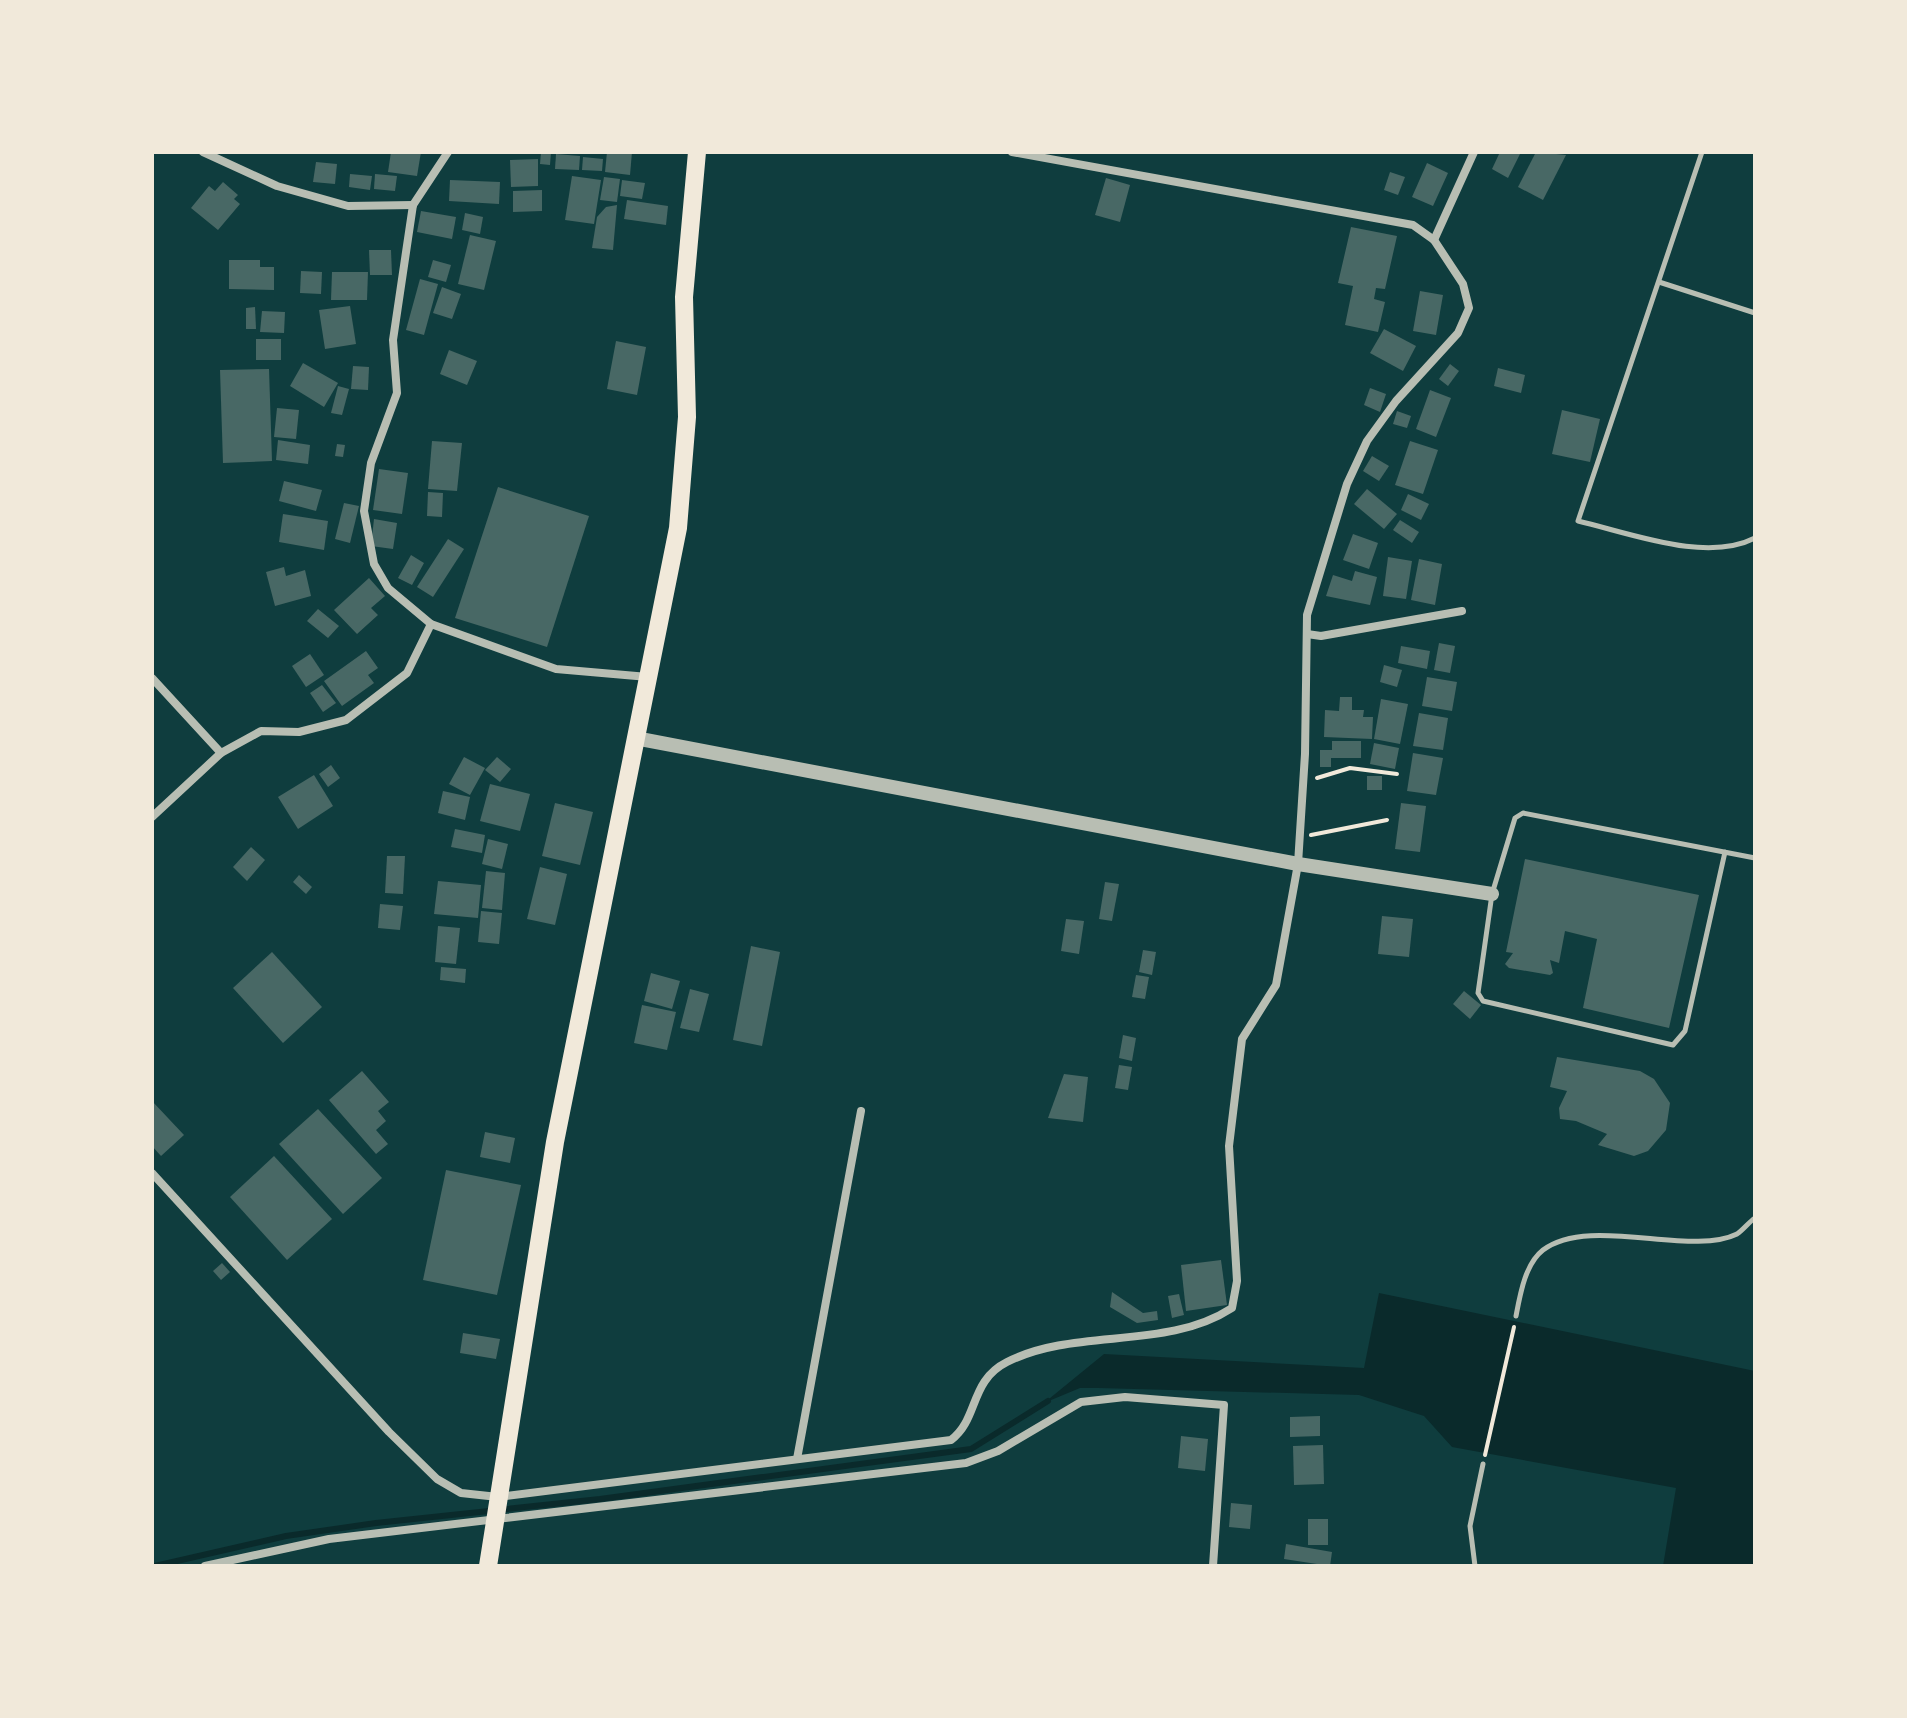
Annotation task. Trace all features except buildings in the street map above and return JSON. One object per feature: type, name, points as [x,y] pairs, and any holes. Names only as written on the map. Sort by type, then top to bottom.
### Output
[{"type":"highway","points":[[488,1566],[555,1142],[678,528],[685,473],[684,297],[697,152]]},
{"type":"street","points":[[203,152],[277,186],[348,206],[413,205]]},
{"type":"street","points":[[448,152],[413,205],[393,340],[397,393],[371,463],[364,511],[374,564],[388,588],[431,624],[556,669],[648,678]]},
{"type":"street","points":[[205,1566],[496,1508],[797,1459],[951,1440],[961,1433],[981,1383],[1006,1363],[1055,1343],[1117,1339],[1210,1323],[1232,1308],[1237,1281],[1229,1146],[1242,1039],[1276,985],[1298,864],[1304,784],[1307,615],[1347,484],[1367,441],[1396,401],[1458,333],[1469,308],[1463,284],[1434,240],[1413,225],[1012,152]]},
{"type":"street","points":[[1434,240],[1474,152]]},
{"type":"street","points":[[1307,634],[1321,636],[1462,611]]},
{"type":"street","points":[[152,817],[221,753],[261,731],[299,732],[346,720],[407,673],[431,624]]},
{"type":"street","points":[[152,678],[221,753]]},
{"type":"street","points":[[635,738],[1298,864],[1492,894]]},
{"type":"street","points":[[797,1459],[861,1111]]},
{"type":"street","points":[[152,1173],[389,1432],[437,1479],[496,1508],[966,1463],[998,1451],[1081,1402],[1125,1397],[1224,1405],[1213,1566]]},
{"type":"lane","points":[[1702,152],[1578,521],[1702,548],[1739,546],[1755,538]]},
{"type":"lane","points":[[1659,282],[1755,313]]},
{"type":"lane","points":[[1725,852],[1685,1031],[1673,1045],[1483,1001],[1478,993],[1492,894],[1515,818],[1523,813],[1725,852],[1755,858]]},
{"type":"lane","points":[[1516,1316],[1523,1282],[1541,1251],[1561,1241],[1590,1236],[1712,1240],[1736,1234],[1755,1218]]},
{"type":"lane","points":[[1475,1566],[1470,1526],[1483,1464]]},
{"type":"path","points":[[1304,784],[1350,768],[1397,774]]},
{"type":"path","points":[[1301,836],[1387,820]]},
{"type":"path","points":[[1483,1464],[1516,1316]]},
{"type":"water","points":[[1379,1293],[1755,1371],[1755,1566],[1663,1566],[1676,1488],[1452,1447],[1424,1416],[1359,1395],[1080,1388],[1044,1403],[1104,1354],[1364,1368]]},
{"type":"waterway","points":[[155,1566],[286,1536],[376,1523],[600,1499],[971,1449],[1048,1401]]}]
